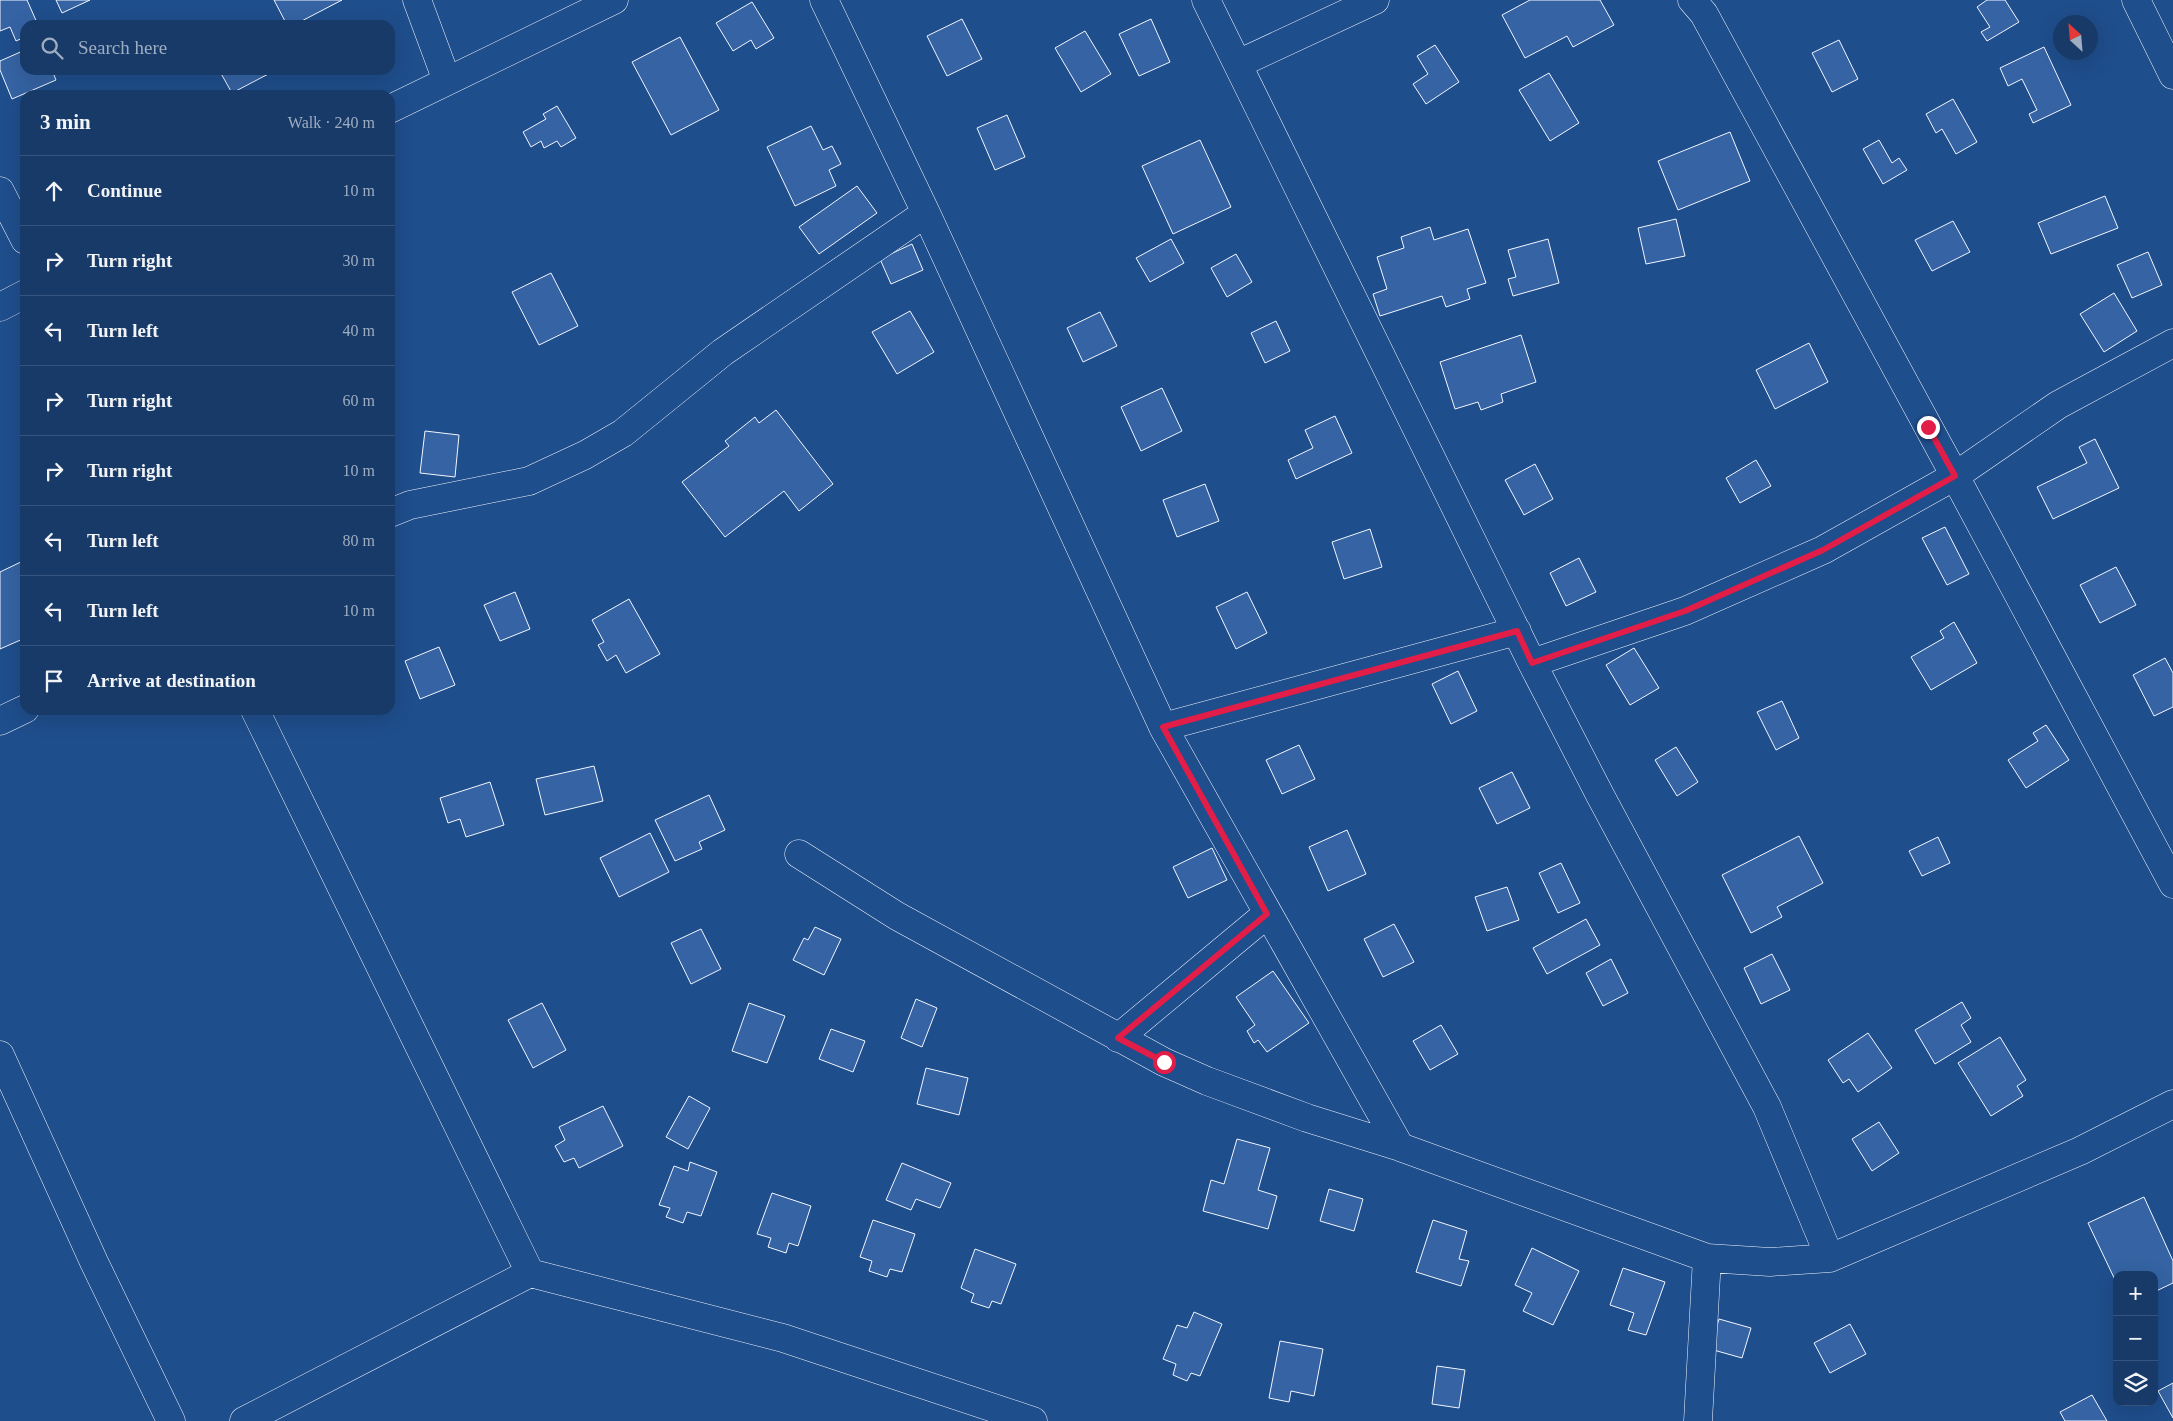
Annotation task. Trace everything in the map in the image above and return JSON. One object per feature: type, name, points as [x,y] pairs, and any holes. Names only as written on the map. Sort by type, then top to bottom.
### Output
[{"type":"street","points":[[417,0],[447,81]]},
{"type":"street","points":[[395,107],[614,0]]},
{"type":"street","points":[[824,0],[926,213],[1163,727],[1400,1147]]},
{"type":"street","points":[[1206,0],[1532,663],[1600,795],[1767,1107],[1830,1258]]},
{"type":"street","points":[[1238,64],[1375,0]]},
{"type":"street","points":[[1692,0],[1708,22],[1955,476],[2173,884]]},
{"type":"street","points":[[2136,0],[2173,75]]},
{"type":"street","points":[[0,191],[20,230]]},
{"type":"street","points":[[395,511],[410,505],[529,481],[585,455],[623,433],[723,352],[926,213]]},
{"type":"street","points":[[0,307],[20,297]]},
{"type":"street","points":[[1532,663],[1685,611],[1823,550],[1955,476],[2058,406],[2173,344]]},
{"type":"street","points":[[1163,727],[1517,631]]},
{"type":"street","points":[[0,721],[20,711]]},
{"type":"street","points":[[257,715],[530,1273]]},
{"type":"street","points":[[800,854],[896,916],[1118,1038],[1207,1082],[1307,1118],[1400,1147],[1707,1258],[1770,1262],[1830,1258],[2080,1151],[2173,1104]]},
{"type":"street","points":[[1118,1038],[1267,914]]},
{"type":"street","points":[[0,1055],[94,1262],[171,1421]]},
{"type":"street","points":[[1698,1421],[1707,1258]]},
{"type":"street","points":[[244,1421],[530,1273],[783,1338],[1033,1421]]},
{"type":"building","points":[[0,0],[27,0],[36,20],[20,20],[20,39],[16,41],[10,27],[0,31]]},
{"type":"building","points":[[56,0],[90,0],[62,13]]},
{"type":"building","points":[[274,0],[342,0],[304,20],[284,20]]},
{"type":"building","points":[[1530,0],[1600,0],[1614,25],[1573,47],[1567,36],[1525,58],[1502,15]]},
{"type":"building","points":[[1987,0],[2005,0],[2019,22],[1987,41],[1981,32],[1990,27],[1977,7]]},
{"type":"building","points":[[752,2],[774,38],[756,49],[751,40],[733,51],[716,23]]},
{"type":"building","points":[[962,19],[982,59],[947,76],[927,36]]},
{"type":"building","points":[[1151,19],[1170,62],[1139,76],[1119,34]]},
{"type":"building","points":[[1085,31],[1111,74],[1081,92],[1055,48]]},
{"type":"building","points":[[680,37],[719,110],[671,135],[632,62]]},
{"type":"building","points":[[1839,40],[1858,79],[1832,92],[1812,53]]},
{"type":"building","points":[[1435,45],[1459,82],[1426,104],[1413,84],[1428,74],[1417,56]]},
{"type":"building","points":[[2044,47],[2071,105],[2033,123],[2029,114],[2037,110],[2022,79],[2008,86],[2000,68]]},
{"type":"building","points":[[20,52],[20,75],[54,75],[56,80],[33,90],[20,90],[20,96],[12,99],[0,70],[0,61]]},
{"type":"building","points":[[1549,73],[1579,123],[1550,141],[1519,90]]},
{"type":"building","points":[[222,75],[266,75],[238,90],[230,90]]},
{"type":"building","points":[[1953,99],[1977,142],[1956,154],[1942,129],[1936,133],[1926,114]]},
{"type":"building","points":[[557,106],[576,138],[561,147],[557,141],[544,148],[541,141],[531,147],[523,132],[546,119],[543,114]]},
{"type":"building","points":[[1007,115],[1025,157],[995,170],[977,128]]},
{"type":"building","points":[[811,126],[823,150],[832,146],[841,164],[829,170],[836,186],[795,206],[767,147]]},
{"type":"building","points":[[1730,132],[1750,181],[1678,210],[1658,161]]},
{"type":"building","points":[[1200,140],[1231,207],[1173,234],[1142,166]]},
{"type":"building","points":[[1879,140],[1892,163],[1899,158],[1907,170],[1883,184],[1863,149]]},
{"type":"building","points":[[857,186],[877,213],[819,254],[799,227]]},
{"type":"building","points":[[2105,196],[2118,228],[2051,254],[2038,223]]},
{"type":"building","points":[[1676,219],[1685,256],[1646,264],[1638,228]]},
{"type":"building","points":[[1953,221],[1970,252],[1932,271],[1915,240]]},
{"type":"building","points":[[1430,227],[1434,240],[1468,229],[1486,283],[1467,289],[1470,299],[1446,307],[1442,296],[1380,316],[1373,294],[1387,289],[1377,257],[1404,248],[1401,237]]},
{"type":"building","points":[[1171,239],[1184,263],[1150,282],[1136,258]]},
{"type":"building","points":[[1548,239],[1559,283],[1513,296],[1508,279],[1516,277],[1508,250]]},
{"type":"building","points":[[912,244],[923,270],[891,284],[880,259]]},
{"type":"building","points":[[2148,252],[2162,285],[2132,298],[2117,265]]},
{"type":"building","points":[[1236,254],[1252,282],[1227,297],[1211,268]]},
{"type":"building","points":[[551,273],[578,326],[539,345],[512,292]]},
{"type":"building","points":[[2114,293],[2137,331],[2104,352],[2080,314]]},
{"type":"building","points":[[910,311],[934,352],[897,374],[872,332]]},
{"type":"building","points":[[1100,312],[1117,346],[1083,362],[1067,328]]},
{"type":"building","points":[[1276,321],[1290,351],[1265,363],[1251,333]]},
{"type":"building","points":[[1521,335],[1536,382],[1501,394],[1503,402],[1481,410],[1478,402],[1455,409],[1440,362]]},
{"type":"building","points":[[1809,343],[1828,382],[1775,409],[1756,370]]},
{"type":"building","points":[[1162,388],[1182,431],[1141,451],[1121,407]]},
{"type":"building","points":[[776,410],[833,484],[799,511],[784,491],[725,537],[682,482],[729,446],[725,441],[755,417],[759,423]]},
{"type":"building","points":[[1335,416],[1352,453],[1296,479],[1288,460],[1313,448],[1305,430]]},
{"type":"building","points":[[425,431],[459,435],[455,477],[420,473]]},
{"type":"building","points":[[2095,439],[2119,488],[2053,519],[2037,487],[2087,463],[2079,447]]},
{"type":"building","points":[[1756,460],[1771,486],[1740,503],[1726,478]]},
{"type":"building","points":[[1535,464],[1553,499],[1524,515],[1505,480]]},
{"type":"building","points":[[1205,484],[1219,521],[1177,537],[1163,500]]},
{"type":"building","points":[[1945,527],[1969,574],[1947,585],[1922,538]]},
{"type":"building","points":[[1370,529],[1382,567],[1344,579],[1332,542]]},
{"type":"building","points":[[1579,558],[1596,592],[1566,606],[1550,573]]},
{"type":"building","points":[[20,562],[20,640],[0,649],[0,572]]},
{"type":"building","points":[[2116,567],[2136,605],[2100,623],[2080,585]]},
{"type":"building","points":[[515,592],[530,629],[500,641],[484,605]]},
{"type":"building","points":[[1247,592],[1267,633],[1236,649],[1216,607]]},
{"type":"building","points":[[629,599],[660,654],[626,673],[616,655],[607,661],[598,645],[604,642],[592,620]]},
{"type":"building","points":[[1954,622],[1977,663],[1931,690],[1911,657],[1944,638],[1940,631]]},
{"type":"building","points":[[439,647],[455,685],[420,699],[405,661]]},
{"type":"building","points":[[1634,648],[1659,688],[1630,705],[1606,665]]},
{"type":"building","points":[[2165,658],[2173,673],[2173,707],[2154,716],[2133,675]]},
{"type":"building","points":[[1458,671],[1477,711],[1451,724],[1432,684]]},
{"type":"building","points":[[1782,701],[1799,738],[1776,750],[1757,712]]},
{"type":"building","points":[[2046,725],[2069,760],[2026,788],[2008,760],[2038,741],[2033,733]]},
{"type":"building","points":[[1299,745],[1315,779],[1282,794],[1266,760]]},
{"type":"building","points":[[1676,747],[1698,782],[1677,796],[1655,760]]},
{"type":"building","points":[[594,766],[603,801],[545,815],[536,779]]},
{"type":"building","points":[[1512,772],[1530,808],[1497,824],[1479,788]]},
{"type":"building","points":[[490,782],[504,825],[466,837],[460,819],[448,823],[440,798]]},
{"type":"building","points":[[709,795],[725,830],[699,842],[702,849],[675,861],[655,820]]},
{"type":"building","points":[[1347,830],[1366,874],[1328,891],[1309,847]]},
{"type":"building","points":[[650,833],[669,872],[619,897],[600,858]]},
{"type":"building","points":[[1799,836],[1823,883],[1777,907],[1782,917],[1751,933],[1722,875]]},
{"type":"building","points":[[1938,837],[1950,863],[1922,876],[1909,851]]},
{"type":"building","points":[[1212,848],[1227,880],[1188,898],[1173,867]]},
{"type":"building","points":[[1561,863],[1580,903],[1558,913],[1539,873]]},
{"type":"building","points":[[1507,887],[1519,920],[1487,931],[1475,897]]},
{"type":"building","points":[[1586,919],[1600,945],[1547,974],[1533,948]]},
{"type":"building","points":[[1394,924],[1414,962],[1383,977],[1364,939]]},
{"type":"building","points":[[815,927],[841,939],[824,975],[793,960],[804,938],[808,940]]},
{"type":"building","points":[[701,929],[721,969],[691,984],[671,943]]},
{"type":"building","points":[[1772,954],[1790,990],[1761,1004],[1744,968]]},
{"type":"building","points":[[1611,959],[1628,993],[1603,1006],[1586,973]]},
{"type":"building","points":[[1273,971],[1309,1023],[1267,1052],[1258,1040],[1254,1043],[1247,1031],[1255,1025],[1236,997]]},
{"type":"building","points":[[916,999],[937,1008],[922,1047],[901,1038]]},
{"type":"building","points":[[1962,1002],[1971,1018],[1961,1025],[1971,1042],[1935,1064],[1915,1030]]},
{"type":"building","points":[[542,1003],[566,1050],[533,1068],[508,1020]]},
{"type":"building","points":[[749,1003],[785,1016],[767,1063],[732,1051]]},
{"type":"building","points":[[1441,1025],[1458,1054],[1430,1070],[1413,1041]]},
{"type":"building","points":[[831,1029],[865,1041],[853,1072],[819,1059]]},
{"type":"building","points":[[1868,1033],[1892,1068],[1858,1092],[1849,1079],[1843,1083],[1828,1060]]},
{"type":"building","points":[[2000,1037],[2026,1080],[2017,1086],[2023,1096],[1991,1116],[1958,1063]]},
{"type":"building","points":[[926,1068],[968,1078],[959,1115],[917,1104]]},
{"type":"building","points":[[689,1096],[710,1108],[688,1149],[666,1137]]},
{"type":"building","points":[[603,1106],[623,1146],[579,1168],[574,1158],[564,1162],[555,1146],[565,1140],[559,1127]]},
{"type":"building","points":[[1879,1122],[1899,1153],[1872,1171],[1852,1139]]},
{"type":"building","points":[[1237,1139],[1270,1148],[1258,1190],[1277,1196],[1268,1229],[1203,1211],[1211,1180],[1224,1184]]},
{"type":"building","points":[[690,1162],[717,1172],[701,1216],[687,1212],[683,1223],[666,1217],[670,1208],[659,1205],[674,1166],[688,1171]]},
{"type":"building","points":[[902,1163],[951,1183],[940,1208],[916,1199],[911,1210],[886,1200]]},
{"type":"building","points":[[1329,1189],[1363,1199],[1354,1231],[1320,1221]]},
{"type":"building","points":[[772,1193],[811,1206],[798,1246],[789,1243],[786,1253],[768,1247],[771,1238],[757,1234]]},
{"type":"building","points":[[2144,1197],[2173,1261],[2173,1283],[2158,1290],[2158,1271],[2113,1271],[2113,1276],[2088,1223]]},
{"type":"building","points":[[873,1220],[915,1234],[902,1272],[890,1269],[887,1277],[869,1271],[872,1261],[860,1257]]},
{"type":"building","points":[[1433,1220],[1467,1231],[1459,1259],[1469,1261],[1461,1286],[1416,1272]]},
{"type":"building","points":[[1532,1248],[1579,1271],[1553,1325],[1523,1311],[1532,1293],[1515,1285]]},
{"type":"building","points":[[975,1249],[1016,1264],[1001,1304],[992,1301],[989,1308],[971,1302],[974,1294],[961,1288]]},
{"type":"building","points":[[1623,1268],[1665,1282],[1646,1335],[1628,1330],[1634,1313],[1610,1305]]},
{"type":"building","points":[[1194,1312],[1222,1324],[1200,1376],[1191,1373],[1187,1381],[1173,1375],[1176,1364],[1163,1359],[1177,1325],[1187,1328]]},
{"type":"building","points":[[1719,1319],[1751,1328],[1742,1358],[1710,1349]]},
{"type":"building","points":[[1850,1324],[1866,1354],[1830,1373],[1814,1343]]},
{"type":"building","points":[[1280,1341],[1323,1349],[1314,1396],[1291,1391],[1289,1402],[1269,1398]]},
{"type":"building","points":[[1437,1366],[1465,1370],[1459,1408],[1432,1404]]},
{"type":"building","points":[[2173,1383],[2173,1418],[2158,1391]]},
{"type":"building","points":[[2092,1395],[2107,1421],[2065,1421],[2060,1412]]},
{"type":"route","points":[[1164,1062],[1118,1038],[1267,914],[1163,727],[1517,631],[1532,663],[1685,611],[1823,550],[1955,476],[1928,427]]}]
